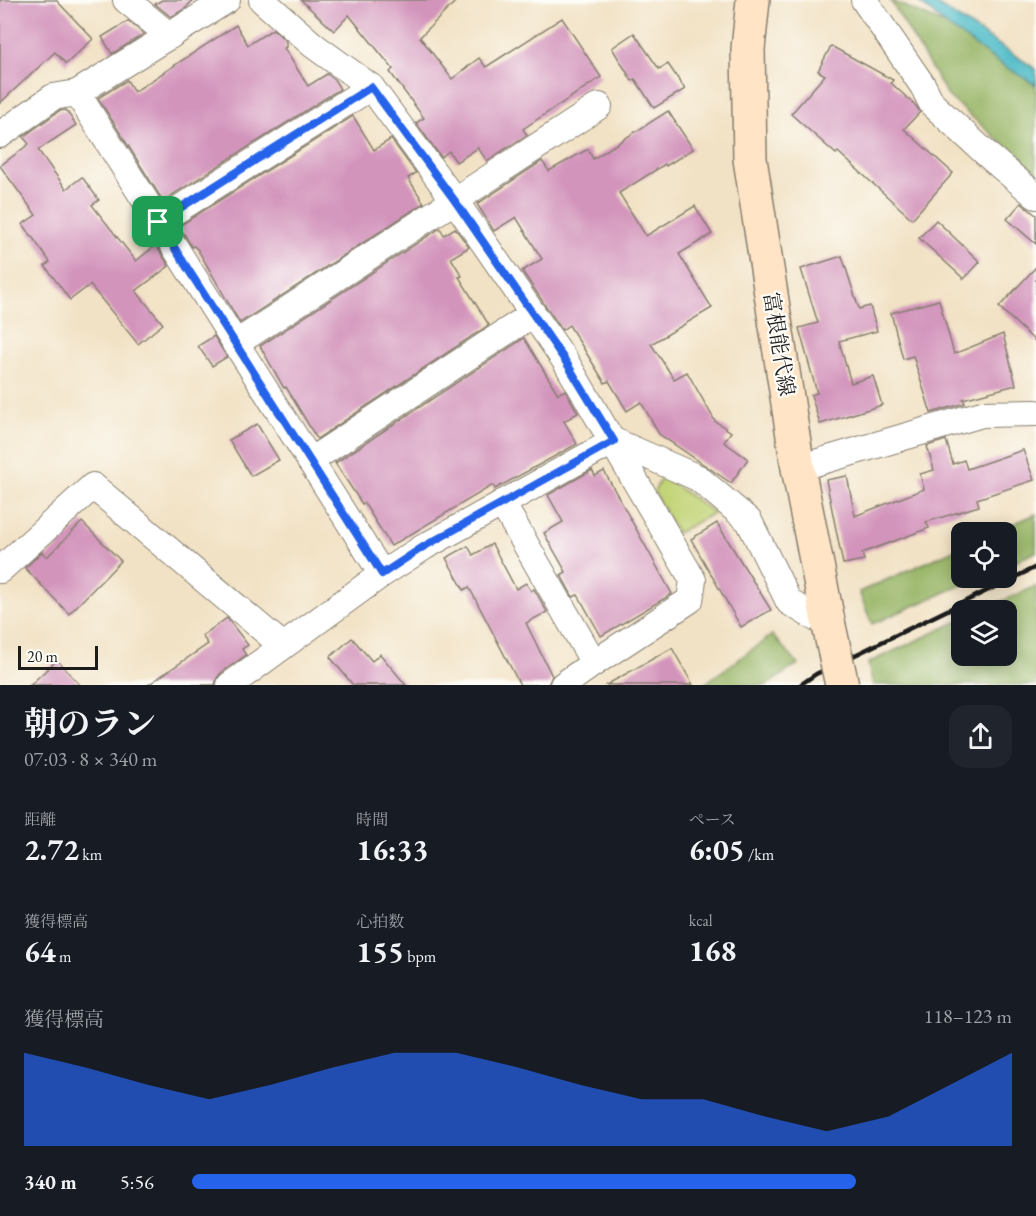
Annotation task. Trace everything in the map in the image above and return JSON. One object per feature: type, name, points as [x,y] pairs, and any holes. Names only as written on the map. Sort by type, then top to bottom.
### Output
[{"type":"main road","name":"富根能代線","points":[[753,0],[748,49],[750,159],[798,468],[842,685]]},
{"type":"street","points":[[126,0],[170,36]]},
{"type":"street","points":[[5,122],[53,97],[77,93],[227,0]]},
{"type":"street","points":[[262,0],[313,45],[371,87],[455,201],[566,362],[693,580],[690,600],[563,685]]},
{"type":"street","points":[[864,0],[923,86],[932,104],[1036,196]]},
{"type":"street","points":[[158,222],[371,87]]},
{"type":"street","points":[[77,93],[382,574]]},
{"type":"street","points":[[235,344],[599,106]]},
{"type":"street","points":[[310,461],[533,314]]},
{"type":"street","points":[[798,468],[982,414],[1036,413]]},
{"type":"street","points":[[230,685],[382,574],[423,547],[614,441]]},
{"type":"street","points":[[614,441],[698,478],[749,521],[789,602],[829,626]]},
{"type":"street","points":[[0,570],[93,486],[284,646]]},
{"type":"street","points":[[502,502],[594,663]]},
{"type":"green space","points":[[890,0],[946,25],[1036,81],[1036,173],[948,96]]},
{"type":"green space","points":[[662,476],[714,513],[677,533],[654,492]]},
{"type":"green space","points":[[1036,514],[1036,552],[1017,561],[1017,522]]},
{"type":"green space","points":[[951,551],[951,588],[955,588],[872,624],[859,592]]},
{"type":"green space","points":[[1036,586],[1036,685],[873,685],[868,663],[951,625],[951,666],[1017,666],[1017,600],[1004,600]]},
{"type":"green space","points":[[772,635],[798,664],[767,685],[703,685]]},
{"type":"water","points":[[916,0],[934,0],[938,5],[1036,69],[1036,85],[1001,64],[946,25]]},
{"type":"building","points":[[0,0],[56,0],[93,39],[66,64],[55,52],[0,103]]},
{"type":"building","points":[[162,0],[193,0],[186,8],[171,17],[155,4]]},
{"type":"building","points":[[301,0],[457,0],[420,37],[452,79],[479,58],[486,67],[562,18],[601,77],[523,129],[527,135],[487,161],[478,148],[456,162],[449,151],[441,157],[416,123],[424,118],[390,72],[393,69],[349,15],[334,31]]},
{"type":"building","points":[[128,21],[144,34],[112,54],[102,37]]},
{"type":"building","points":[[236,25],[248,45],[273,29],[286,41],[284,48],[308,86],[327,74],[334,79],[340,89],[163,201],[98,98],[127,80],[134,92]]},
{"type":"building","points":[[634,33],[659,69],[668,64],[685,89],[654,108],[635,79],[632,81],[612,48]]},
{"type":"building","points":[[831,46],[893,80],[891,83],[920,112],[904,129],[953,173],[912,219],[838,152],[836,154],[791,114],[825,75],[818,71]]},
{"type":"building","points":[[66,110],[76,125],[38,150],[66,189],[82,177],[99,200],[92,205],[136,261],[156,245],[169,266],[136,291],[163,324],[138,344],[90,285],[70,300],[45,266],[50,262],[23,224],[36,215],[0,166],[29,144],[23,137],[59,111]]},
{"type":"building","points":[[668,111],[693,149],[619,193],[646,236],[695,206],[712,234],[679,254],[712,308],[651,344],[674,379],[687,372],[715,421],[731,432],[724,442],[748,459],[731,483],[659,434],[641,402],[627,411],[609,381],[605,383],[569,325],[562,330],[522,271],[542,259],[516,217],[494,231],[477,204],[542,161],[549,171],[588,149],[593,159]]},
{"type":"building","points":[[353,116],[374,150],[391,139],[416,173],[408,178],[424,203],[240,323],[198,250],[192,247],[179,226]]},
{"type":"building","points":[[1021,203],[1036,215],[1036,244],[1007,219]]},
{"type":"building","points":[[936,220],[980,262],[964,279],[919,238]]},
{"type":"building","points":[[440,228],[444,235],[455,228],[469,247],[451,258],[462,276],[459,277],[489,325],[317,439],[260,346]]},
{"type":"building","points":[[842,256],[859,309],[870,306],[877,331],[839,341],[851,383],[873,376],[882,405],[820,424],[811,395],[817,393],[799,328],[818,323],[801,269]]},
{"type":"building","points":[[1036,267],[1036,342],[999,307]]},
{"type":"building","points":[[939,300],[954,354],[1003,334],[1016,385],[963,399],[965,403],[931,413],[913,356],[903,359],[891,313]]},
{"type":"building","points":[[214,336],[227,357],[212,366],[198,346]]},
{"type":"building","points":[[524,338],[558,394],[565,390],[578,413],[564,421],[577,444],[495,489],[493,485],[391,546],[335,463]]},
{"type":"building","points":[[257,424],[279,460],[251,476],[229,440]]},
{"type":"building","points":[[946,440],[953,464],[964,460],[967,469],[1023,450],[1034,480],[977,499],[979,506],[926,522],[929,528],[862,553],[864,560],[843,564],[826,480],[847,476],[855,516],[924,489],[920,474],[934,470],[927,446]]},
{"type":"building","points":[[592,470],[595,476],[604,471],[672,594],[601,636],[578,595],[573,597],[561,575],[566,572],[544,533],[563,522],[548,495]]},
{"type":"building","points":[[82,522],[121,561],[69,614],[25,568],[42,552],[47,557]]},
{"type":"building","points":[[717,523],[771,610],[741,627],[691,539]]},
{"type":"building","points":[[492,544],[516,589],[526,583],[531,591],[534,589],[547,612],[526,623],[552,676],[548,685],[520,685],[469,587],[464,590],[446,558],[468,546],[473,555]]},
{"type":"building","points":[[227,618],[248,645],[242,649],[246,655],[221,673],[215,685],[148,685],[208,644],[202,636]]},
{"type":"building","points":[[352,638],[372,661],[380,654],[406,685],[353,685],[330,657]]},
{"type":"building","points":[[672,648],[693,685],[606,685]]},
{"type":"building","points":[[57,660],[80,685],[30,685]]},
{"type":"railway","points":[[800,685],[816,674],[1036,567]]},
{"type":"route","points":[[371,87],[455,201],[566,362],[614,441],[423,547],[382,574],[158,222],[371,87]]}]
